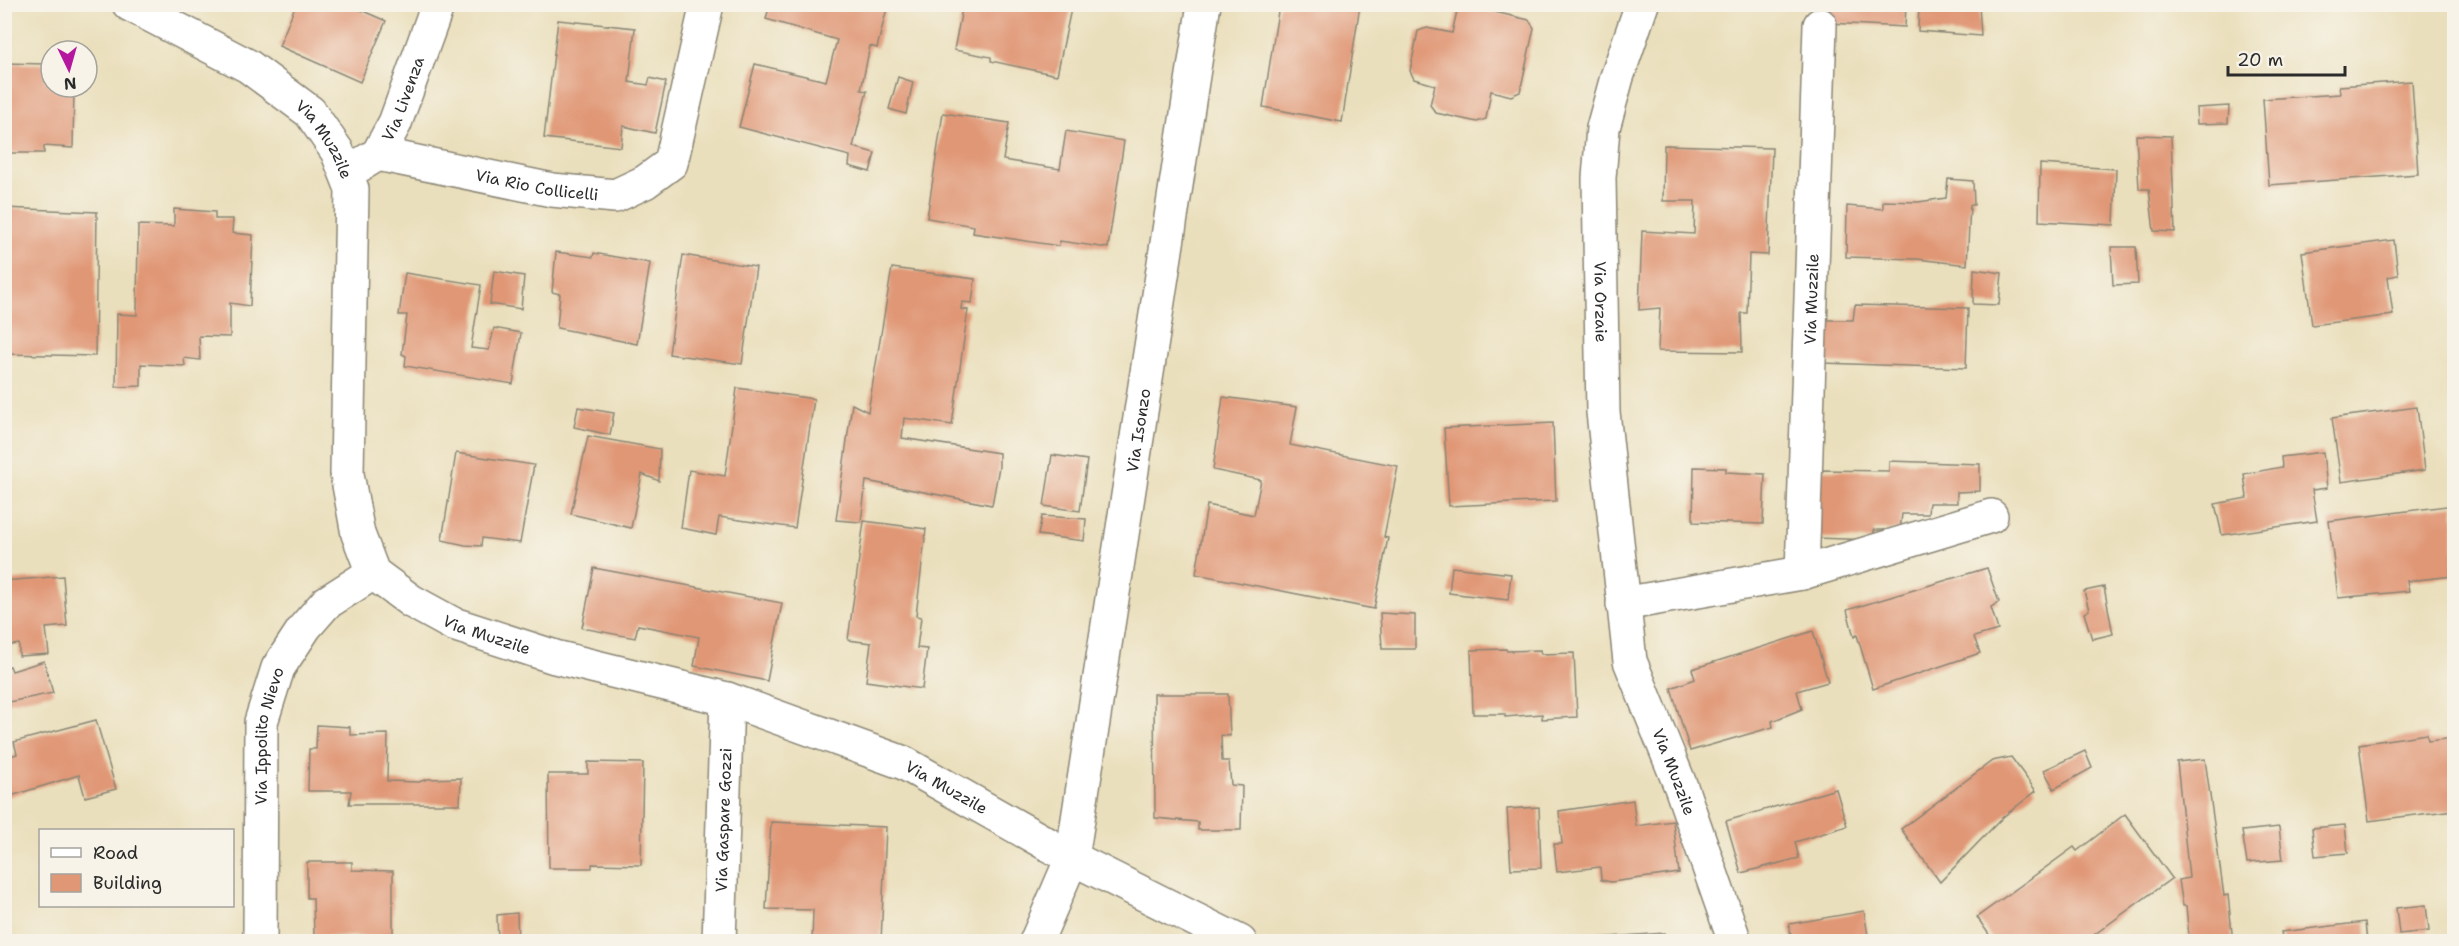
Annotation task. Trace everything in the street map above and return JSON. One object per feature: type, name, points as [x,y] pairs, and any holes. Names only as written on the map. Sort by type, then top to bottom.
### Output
[{"type":"street","name":"Via Muzzile","points":[[129,4],[248,66],[310,112],[337,151],[352,189],[348,474],[358,534],[373,573],[411,601],[453,624],[555,657],[728,699],[904,763],[1072,858],[1240,942]]},
{"type":"street","name":"Via Livenza","points":[[345,170],[362,164],[378,154],[395,123],[438,4]]},
{"type":"street","name":"Via Rio Collicelli","points":[[378,154],[552,190],[615,196],[645,182],[671,163],[707,4]]},
{"type":"street","name":"Via Isonzo","points":[[1036,942],[1072,858],[1204,4]]},
{"type":"street","name":"Via Orzaie","points":[[1623,604],[1603,412],[1599,178],[1603,128],[1617,77],[1642,4]]},
{"type":"street","name":"Via Muzzile","points":[[1802,573],[1820,25]]},
{"type":"street","points":[[1623,604],[1802,573],[1991,516]]},
{"type":"street","name":"Via Ippolito Nievo","points":[[260,942],[261,722],[278,668],[305,627],[326,603],[373,573]]},
{"type":"street","name":"Via Muzzile","points":[[1623,604],[1630,662],[1681,787],[1735,942]]},
{"type":"street","name":"Via Gaspare Gozzi","points":[[720,942],[728,699]]},
{"type":"building","points":[[296,4],[347,4],[386,21],[360,82],[279,46]]},
{"type":"building","points":[[770,4],[888,4],[877,48],[870,46],[861,90],[867,91],[853,147],[875,153],[870,172],[849,166],[850,156],[739,127],[755,64],[826,81],[837,40],[766,19]]},
{"type":"building","points":[[963,4],[1072,4],[1057,75],[991,61],[991,57],[954,50]]},
{"type":"building","points":[[1830,4],[1906,4],[1905,27],[1829,23]]},
{"type":"building","points":[[1919,4],[1979,4],[1981,36],[1918,31]]},
{"type":"building","points":[[1279,5],[1360,5],[1342,122],[1263,107]]},
{"type":"building","points":[[1465,5],[1529,20],[1534,28],[1520,92],[1511,96],[1491,91],[1486,119],[1477,122],[1436,113],[1430,105],[1435,85],[1414,79],[1410,71],[1418,31],[1427,28],[1452,33],[1457,11]]},
{"type":"building","points":[[558,20],[635,28],[629,82],[648,85],[650,78],[666,82],[655,133],[623,126],[621,147],[544,138]]},
{"type":"building","points":[[4,63],[39,64],[39,99],[74,99],[73,148],[44,146],[44,153],[4,153]]},
{"type":"building","points":[[898,77],[913,82],[906,114],[889,109]]},
{"type":"building","points":[[2412,81],[2418,174],[2269,185],[2263,99],[2340,94],[2339,86]]},
{"type":"building","points":[[2229,106],[2228,123],[2197,124],[2196,108]]},
{"type":"building","points":[[943,113],[1009,123],[1003,160],[1060,169],[1066,131],[1124,141],[1108,248],[1060,241],[1059,246],[973,233],[974,226],[927,218]]},
{"type":"building","points":[[2136,135],[2171,136],[2175,232],[2154,231],[2149,189],[2139,189]]},
{"type":"building","points":[[1664,145],[1772,148],[1768,255],[1749,254],[1747,313],[1741,313],[1742,352],[1658,351],[1660,308],[1639,310],[1642,231],[1694,234],[1695,201],[1663,201]]},
{"type":"building","points":[[2040,164],[2116,169],[2114,225],[2039,221]]},
{"type":"building","points":[[1948,179],[1973,181],[1974,205],[1970,205],[1967,265],[1917,259],[1846,257],[1847,206],[1883,209],[1883,201],[1918,202],[1946,198]]},
{"type":"building","points":[[4,208],[97,212],[95,356],[4,354]]},
{"type":"building","points":[[174,209],[215,212],[215,219],[233,219],[232,233],[253,235],[250,306],[230,303],[230,337],[199,336],[200,360],[184,358],[185,366],[141,364],[141,386],[116,387],[117,314],[137,315],[138,225],[174,226]]},
{"type":"building","points":[[2394,240],[2398,275],[2388,277],[2393,315],[2312,325],[2302,252]]},
{"type":"building","points":[[2111,247],[2136,247],[2138,284],[2113,285]]},
{"type":"building","points":[[556,252],[593,257],[594,253],[650,263],[637,344],[557,328],[560,294],[552,292]]},
{"type":"building","points":[[683,255],[756,267],[742,364],[669,354]]},
{"type":"building","points":[[892,268],[975,279],[972,303],[962,302],[961,309],[968,310],[952,425],[904,418],[902,438],[999,453],[999,467],[992,505],[866,481],[861,522],[836,520],[852,404],[868,412]]},
{"type":"building","points":[[1974,269],[2002,273],[1999,305],[1973,304]]},
{"type":"building","points":[[494,271],[524,276],[521,309],[490,304]]},
{"type":"building","points":[[405,273],[481,285],[471,348],[489,350],[494,328],[521,333],[513,384],[405,366],[406,356],[402,354],[407,315],[399,315]]},
{"type":"building","points":[[1855,305],[1968,308],[1966,368],[1823,363],[1823,320],[1853,320]]},
{"type":"building","points":[[737,388],[814,399],[795,528],[719,517],[716,535],[681,528],[689,470],[725,476]]},
{"type":"building","points":[[1223,397],[1297,407],[1290,445],[1398,466],[1384,537],[1388,538],[1374,609],[1196,574],[1207,505],[1254,515],[1261,480],[1213,470]]},
{"type":"building","points":[[578,407],[614,413],[610,435],[574,427]]},
{"type":"building","points":[[2417,407],[2425,470],[2341,482],[2332,418]]},
{"type":"building","points":[[1553,423],[1556,501],[1449,506],[1444,428]]},
{"type":"building","points":[[588,436],[660,449],[659,481],[642,474],[631,528],[571,514]]},
{"type":"building","points":[[2323,452],[2327,488],[2312,490],[2317,521],[2222,535],[2215,504],[2247,498],[2244,474],[2282,467],[2281,457]]},
{"type":"building","points":[[456,453],[534,465],[520,543],[482,538],[481,546],[442,540]]},
{"type":"building","points":[[1052,455],[1087,460],[1080,511],[1044,506]]},
{"type":"building","points":[[1889,461],[1980,464],[1980,491],[1957,492],[1957,503],[1929,503],[1928,514],[1902,514],[1900,530],[1874,530],[1874,540],[1816,538],[1818,470],[1889,471]]},
{"type":"building","points":[[1694,467],[1726,468],[1726,472],[1765,474],[1763,524],[1693,522]]},
{"type":"building","points":[[2454,505],[2454,576],[2407,581],[2409,591],[2338,598],[2329,521]]},
{"type":"building","points":[[1042,516],[1086,519],[1084,541],[1038,535]]},
{"type":"building","points":[[864,521],[926,529],[916,616],[921,617],[917,648],[927,649],[922,689],[866,681],[871,643],[848,640]]},
{"type":"building","points":[[1452,567],[1511,574],[1508,600],[1449,593]]},
{"type":"building","points":[[594,568],[782,603],[767,681],[694,666],[699,637],[638,625],[635,638],[582,628]]},
{"type":"building","points":[[1987,568],[1999,602],[1991,607],[1998,630],[1974,637],[1980,653],[1873,689],[1847,610]]},
{"type":"building","points":[[63,576],[67,626],[46,628],[49,654],[19,656],[19,644],[4,646],[4,581]]},
{"type":"building","points":[[2104,587],[2113,634],[2092,639],[2084,613],[2089,610],[2084,591]]},
{"type":"building","points":[[1380,613],[1415,615],[1415,649],[1382,649]]},
{"type":"building","points":[[1813,631],[1828,682],[1797,691],[1802,709],[1772,721],[1773,727],[1690,751],[1671,688],[1695,679],[1692,669]]},
{"type":"building","points":[[1506,649],[1507,651],[1540,650],[1541,654],[1574,653],[1577,717],[1542,719],[1542,714],[1505,717],[1505,714],[1473,714],[1471,650]]},
{"type":"building","points":[[44,661],[53,693],[4,703],[4,668],[10,666],[12,671]]},
{"type":"building","points":[[1154,694],[1228,694],[1230,736],[1221,735],[1222,761],[1229,761],[1231,785],[1242,786],[1241,830],[1198,830],[1198,822],[1155,818]]},
{"type":"building","points":[[96,720],[116,789],[85,797],[79,775],[4,798],[4,758],[17,754],[14,742]]},
{"type":"building","points":[[317,725],[350,727],[350,735],[388,734],[387,781],[419,782],[427,779],[461,778],[460,804],[349,804],[351,791],[308,791],[309,749],[316,749]]},
{"type":"building","points":[[2427,734],[2428,741],[2454,738],[2454,810],[2369,821],[2359,744]]},
{"type":"building","points":[[2085,751],[2092,768],[2054,789],[2044,770]]},
{"type":"building","points":[[2011,757],[2036,791],[2003,817],[1940,882],[1901,829],[1992,761]]},
{"type":"building","points":[[2205,759],[2224,896],[2228,895],[2233,942],[2185,942],[2184,939],[2189,937],[2186,906],[2183,906],[2179,880],[2189,878],[2177,762]]},
{"type":"building","points":[[588,762],[643,763],[641,865],[592,864],[592,868],[549,868],[548,774],[588,774]]},
{"type":"building","points":[[1836,789],[1847,826],[1795,842],[1799,858],[1741,873],[1726,821]]},
{"type":"building","points":[[1633,800],[1636,826],[1673,821],[1679,873],[1611,882],[1601,880],[1600,867],[1557,872],[1554,844],[1562,844],[1559,811]]},
{"type":"building","points":[[1539,807],[1541,868],[1511,869],[1507,809]]},
{"type":"building","points":[[2125,814],[2172,878],[2084,942],[1994,942],[1977,917],[2074,847],[2077,851]]},
{"type":"building","points":[[771,822],[886,827],[881,942],[812,942],[813,910],[766,909]]},
{"type":"building","points":[[2345,825],[2348,853],[2315,856],[2312,828]]},
{"type":"building","points":[[2279,827],[2283,860],[2247,863],[2242,831]]},
{"type":"building","points":[[307,862],[352,862],[352,870],[393,871],[393,937],[314,936],[313,898],[307,898]]},
{"type":"building","points":[[2426,905],[2429,931],[2399,934],[2396,908]]},
{"type":"building","points":[[1864,911],[1869,942],[1792,942],[1789,924]]},
{"type":"building","points":[[517,913],[518,942],[498,942],[497,915]]},
{"type":"building","points":[[2365,922],[2367,942],[2283,942],[2281,932]]},
{"type":"building","points":[[1665,933],[1666,942],[1583,942],[1582,939]]}]
